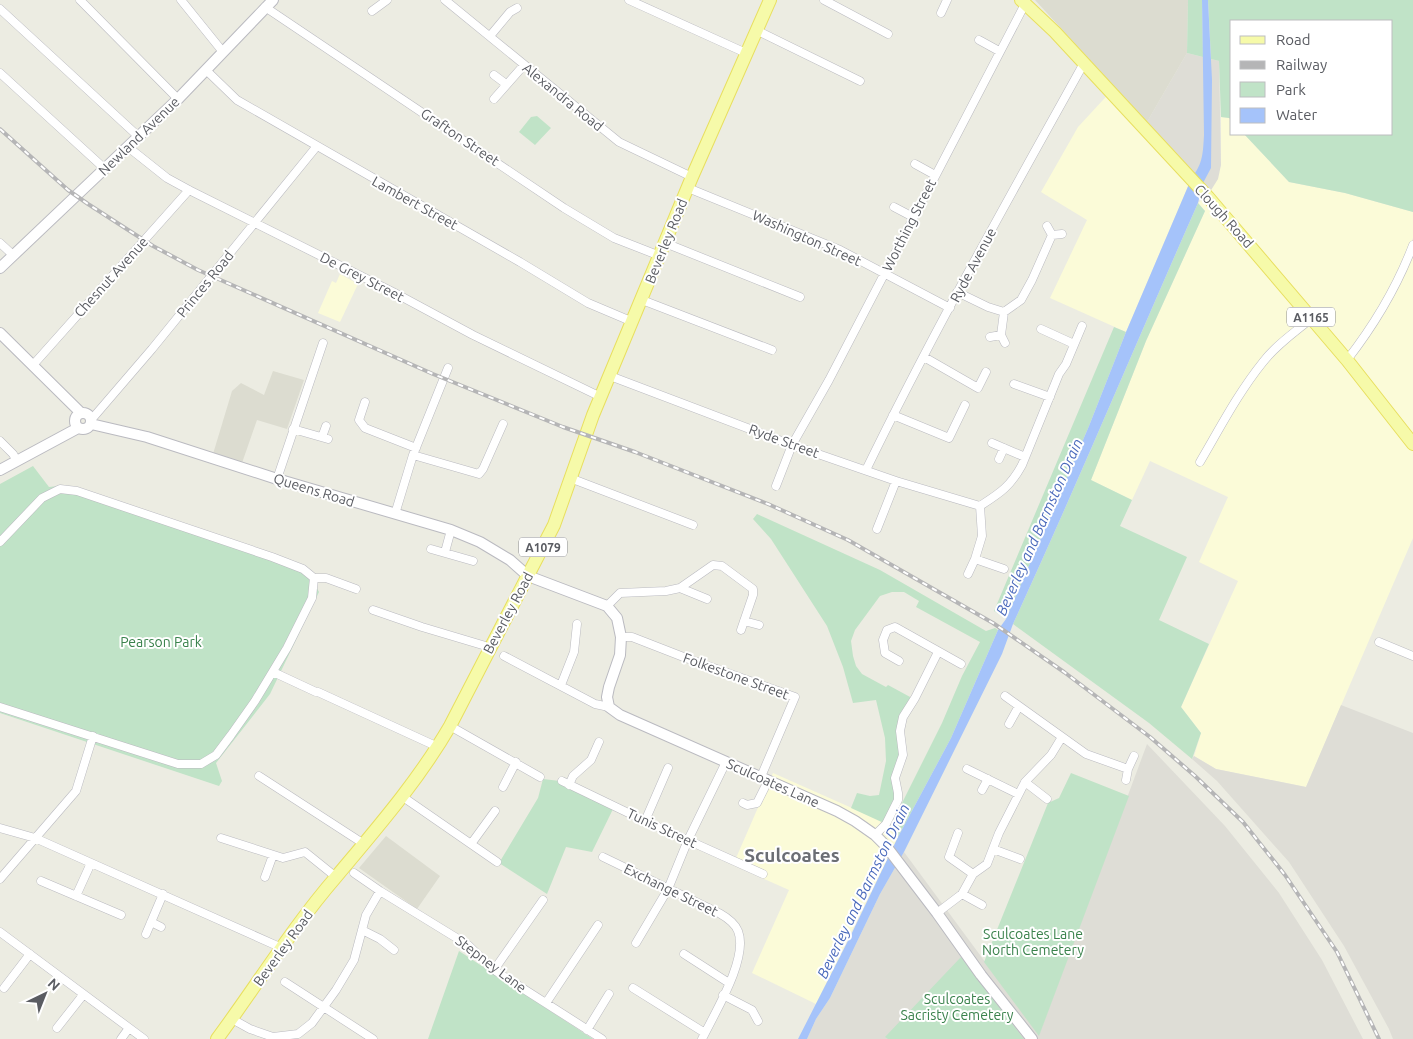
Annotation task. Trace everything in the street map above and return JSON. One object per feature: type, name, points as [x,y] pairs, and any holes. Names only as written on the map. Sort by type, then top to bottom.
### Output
[{"type":"main road","name":"Beverley Road","points":[[216,1039],[336,877],[403,797],[438,747],[450,726],[489,647],[554,526],[601,397],[690,182],[770,0]]},
{"type":"main road","name":"Clough Road","points":[[1023,2],[1084,63],[1204,193],[1347,360],[1413,444]]},
{"type":"street","points":[[80,0],[178,99]]},
{"type":"street","points":[[181,0],[223,52]]},
{"type":"street","points":[[372,11],[387,0]]},
{"type":"street","name":"Alexandra Road","points":[[445,0],[618,142],[690,182]]},
{"type":"street","points":[[629,0],[746,53]]},
{"type":"street","points":[[824,0],[888,34]]},
{"type":"street","points":[[941,13],[948,0]]},
{"type":"street","name":"Worthing Street","points":[[776,486],[792,445],[833,372],[1023,2]]},
{"type":"street","name":"Newland Avenue","points":[[0,268],[178,99],[268,3]]},
{"type":"street","name":"Grafton Street","points":[[268,3],[564,208],[614,238],[660,256]]},
{"type":"street","points":[[490,36],[510,12],[518,8]]},
{"type":"street","points":[[0,9],[138,137]]},
{"type":"street","points":[[756,30],[860,81]]},
{"type":"street","points":[[979,40],[999,51]]},
{"type":"street","name":"Ryde Avenue","points":[[866,470],[892,415],[957,292],[1084,63]]},
{"type":"street","points":[[494,99],[524,65]]},
{"type":"street","name":"Lambert Street","points":[[206,70],[237,100],[588,303],[633,322]]},
{"type":"street","points":[[0,73],[104,169]]},
{"type":"street","points":[[494,74],[506,84]]},
{"type":"street","name":"Princes Road","points":[[91,422],[317,146]]},
{"type":"street","name":"De Grey Street","points":[[128,147],[167,178],[189,190],[473,335],[601,397]]},
{"type":"street","points":[[915,164],[935,175]]},
{"type":"street","name":"Washington Street","points":[[690,182],[840,250],[950,308]]},
{"type":"street","name":"Chesnut Avenue","points":[[33,365],[189,190]]},
{"type":"street","points":[[894,208],[913,217]]},
{"type":"street","points":[[1047,226],[1052,236]]},
{"type":"street","points":[[1052,236],[1062,234]]},
{"type":"street","points":[[1005,343],[1001,335],[1004,312],[1021,300],[1052,236]]},
{"type":"street","points":[[0,243],[13,255]]},
{"type":"street","points":[[666,243],[800,298]]},
{"type":"street","points":[[1347,360],[1369,332],[1392,291],[1413,245]]},
{"type":"street","points":[[957,292],[988,307],[1004,312]]},
{"type":"street","points":[[642,300],[772,350]]},
{"type":"street","points":[[1200,462],[1263,362],[1284,341],[1312,318]]},
{"type":"street","points":[[968,574],[982,536],[980,506],[1002,492],[1016,476],[1059,374],[1066,364],[1082,326]]},
{"type":"street","points":[[1041,329],[1074,344]]},
{"type":"street","points":[[0,333],[81,413],[88,415],[91,422],[87,429],[78,428],[0,470]]},
{"type":"street","points":[[990,337],[1001,335]]},
{"type":"street","points":[[277,479],[323,342]]},
{"type":"street","points":[[924,357],[978,388],[986,372]]},
{"type":"street","points":[[395,514],[415,451],[448,368]]},
{"type":"street","name":"Ryde Street","points":[[610,376],[792,445],[896,481],[980,506]]},
{"type":"street","points":[[1014,384],[1050,397]]},
{"type":"street","points":[[365,402],[359,420],[364,428],[415,451],[479,474],[483,470],[503,424]]},
{"type":"street","points":[[892,415],[949,438],[966,405]]},
{"type":"street","points":[[78,428],[75,421],[81,413]]},
{"type":"street","name":"Queens Road","points":[[91,422],[147,437],[277,479],[451,530],[480,542],[510,560],[528,576]]},
{"type":"street","points":[[293,429],[325,438],[326,426]]},
{"type":"street","points":[[0,441],[17,461]]},
{"type":"street","points":[[992,443],[1025,457]]},
{"type":"street","points":[[999,459],[1004,448]]},
{"type":"street","points":[[570,478],[693,525]]},
{"type":"street","points":[[877,529],[896,481]]},
{"type":"street","points":[[0,542],[42,498],[60,489],[91,496],[272,557],[303,569],[314,578],[326,578],[356,589]]},
{"type":"street","points":[[445,552],[451,530]]},
{"type":"street","points":[[431,549],[473,561]]},
{"type":"street","points":[[975,559],[1004,569]]},
{"type":"street","points":[[607,606],[620,593],[666,591],[680,588],[713,566],[722,566],[754,588],[741,630]]},
{"type":"street","points":[[504,656],[595,704],[609,707],[607,697],[609,687],[620,655],[621,637],[617,618],[607,606],[528,576]]},
{"type":"street","points":[[0,707],[178,764],[200,764],[216,755],[255,702],[312,598],[314,578]]},
{"type":"street","points":[[680,588],[706,599]]},
{"type":"street","points":[[373,610],[489,647]]},
{"type":"street","points":[[744,622],[759,625]]},
{"type":"street","points":[[561,685],[574,652],[577,624]]},
{"type":"street","points":[[899,661],[885,653],[883,640],[887,630],[895,627],[961,664]]},
{"type":"street","name":"Folkestone Street","points":[[621,637],[632,636],[686,658],[795,697],[764,780]]},
{"type":"street","points":[[1379,642],[1413,656]]},
{"type":"street","points":[[875,835],[886,824],[898,800],[895,778],[903,755],[900,731],[903,717],[918,693],[938,652]]},
{"type":"street","points":[[273,672],[438,747]]},
{"type":"street","points":[[1005,696],[1086,754],[1128,769]]},
{"type":"street","points":[[1009,724],[1019,706]]},
{"type":"street","name":"Sculcoates Lane","points":[[609,707],[620,715],[840,813],[875,835],[904,868],[987,982],[1032,1039]]},
{"type":"street","points":[[450,726],[540,776]]},
{"type":"street","points":[[0,879],[76,791],[93,736]]},
{"type":"street","points":[[937,913],[962,894],[973,874],[987,864],[999,833],[1025,782],[1051,755],[1062,737]]},
{"type":"street","points":[[570,785],[573,776],[591,760],[599,742]]},
{"type":"street","points":[[1126,780],[1128,769],[1134,756]]},
{"type":"street","points":[[591,760],[600,764]]},
{"type":"street","points":[[503,787],[516,762]]},
{"type":"street","points":[[636,943],[668,889],[688,840],[726,762]]},
{"type":"street","points":[[645,821],[668,768]]},
{"type":"street","points":[[967,768],[1018,794]]},
{"type":"street","points":[[259,776],[364,844]]},
{"type":"street","points":[[982,790],[988,779]]},
{"type":"street","points":[[743,803],[747,805],[757,803],[764,780]]},
{"type":"street","name":"Tunis Street","points":[[562,781],[763,874]]},
{"type":"street","points":[[1025,782],[1047,799]]},
{"type":"street","points":[[403,797],[497,862]]},
{"type":"street","points":[[471,844],[495,811]]},
{"type":"street","points":[[0,828],[36,838],[282,948]]},
{"type":"street","points":[[958,833],[949,857],[973,874]]},
{"type":"street","points":[[221,838],[283,858],[305,852],[336,877]]},
{"type":"street","points":[[993,849],[1020,859]]},
{"type":"street","points":[[265,877],[273,855]]},
{"type":"street","name":"Exchange Street","points":[[603,857],[719,912],[738,931],[740,948],[736,968],[703,1036]]},
{"type":"street","points":[[76,896],[91,863]]},
{"type":"street","name":"Stepney Lane","points":[[354,873],[468,945],[494,970],[602,1039]]},
{"type":"street","points":[[41,881],[121,916]]},
{"type":"street","points":[[232,1018],[250,1029],[273,1036],[298,1034],[312,1023],[336,990],[354,960],[366,915],[380,891]]},
{"type":"street","points":[[146,934],[163,894]]},
{"type":"street","points":[[962,894],[982,905]]},
{"type":"street","points":[[494,970],[543,900]]},
{"type":"street","points":[[151,922],[161,927]]},
{"type":"street","points":[[546,1003],[598,924]]},
{"type":"street","points":[[362,930],[380,939],[394,950]]},
{"type":"street","points":[[0,932],[144,1039]]},
{"type":"street","points":[[4,988],[30,954]]},
{"type":"street","points":[[684,954],[729,984]]},
{"type":"street","points":[[285,982],[373,1039]]},
{"type":"street","points":[[633,988],[703,1036]]},
{"type":"street","points":[[587,1030],[609,994]]},
{"type":"street","points":[[57,1028],[83,995]]},
{"type":"street","points":[[723,995],[752,1010],[758,1022]]},
{"type":"street","points":[[121,1039],[129,1028]]},
{"type":"shaded area","points":[[1035,0],[1188,0],[1187,53],[1147,122]]},
{"type":"shaded area","points":[[1187,53],[1219,61],[1221,165],[1218,179],[1208,195],[1147,122]]},
{"type":"shaded area","points":[[1115,87],[1147,122],[1192,177],[1126,332],[1050,298],[1087,220],[1041,192],[1078,127]]},
{"type":"shaded area","points":[[1221,117],[1230,118],[1230,135],[1245,135],[1289,182],[1345,193],[1413,212],[1413,238],[1406,256],[1413,258],[1413,538],[1306,787],[1216,769],[1194,756],[1201,733],[1181,707],[1238,581],[1199,562],[1228,497],[1150,461],[1132,500],[1091,480],[1146,341],[1205,211],[1198,203],[1208,195],[1221,165]]},
{"type":"shaded area","points":[[340,274],[358,284],[340,322],[318,313],[332,281],[336,283]]},
{"type":"shaded area","points":[[273,371],[304,380],[287,429],[257,420],[242,463],[213,454],[232,391],[241,383],[264,395]]},
{"type":"shaded area","points":[[1341,705],[1413,733],[1413,1039],[1393,1039],[1344,946],[1289,862],[1217,781],[1192,759],[1194,756],[1216,769],[1306,787]]},
{"type":"shaded area","points":[[1147,744],[1225,826],[1279,893],[1322,960],[1363,1039],[807,1039],[816,1019],[830,998],[880,894],[904,852],[1039,1035]]},
{"type":"shaded area","points":[[773,773],[879,820],[898,837],[816,1004],[752,973],[789,890],[733,865]]},
{"type":"shaded area","points":[[386,836],[440,876],[417,909],[359,868]]},
{"type":"green space","points":[[1188,0],[1202,0],[1203,57],[1187,53]]},
{"type":"green space","points":[[1208,0],[1413,0],[1413,212],[1345,193],[1289,182],[1245,135],[1393,135],[1393,20],[1230,20],[1230,119],[1221,117],[1219,61],[1211,59]]},
{"type":"green space","points":[[537,116],[551,128],[535,145],[519,132],[531,117]]},
{"type":"green space","points":[[1198,203],[1205,211],[1146,341],[1091,480],[1132,500],[1120,526],[1187,557],[1159,620],[1209,644],[1181,707],[1201,733],[1192,759],[1149,723],[1013,624]]},
{"type":"green space","points":[[1114,327],[1126,332],[1089,426],[1006,619],[994,611]]},
{"type":"green space","name":"Pearson Park","points":[[33,466],[49,487],[59,486],[298,564],[312,579],[319,592],[270,694],[216,763],[222,781],[219,786],[0,713],[0,484]]},
{"type":"green space","points":[[757,514],[880,570],[986,631],[995,628],[998,630],[951,738],[898,837],[889,829],[980,642],[916,607],[919,601],[904,592],[892,592],[880,596],[855,630],[851,641],[856,666],[862,674],[912,698],[899,723],[902,747],[898,790],[886,824],[851,808],[857,793],[870,796],[879,795],[886,761],[885,738],[876,700],[853,703],[843,667],[827,626],[771,539],[753,519]]},
{"type":"green space","name":"Sculcoates Lane North Cemetery","points":[[1071,773],[1129,796],[1039,1036],[984,962],[1048,803],[1059,798]]},
{"type":"green space","points":[[543,779],[560,781],[614,807],[592,852],[566,847],[547,894],[499,863],[538,798]]},
{"type":"green space","points":[[459,951],[593,1039],[428,1039]]},
{"type":"green space","name":"Sculcoates Sacristy Cemetery","points":[[961,957],[1024,1039],[888,1039],[885,1037]]},
{"type":"water","points":[[1202,0],[1208,0],[1212,80],[1211,168],[1203,183],[1198,203],[1013,624],[1002,654],[904,852],[880,894],[830,998],[816,1019],[807,1039],[798,1039],[898,837],[951,738],[998,630],[1006,619],[1089,426],[1126,332],[1200,162],[1203,152],[1204,135]]},
{"type":"railway","points":[[0,129],[68,190],[153,246],[198,270],[433,374],[563,427],[635,452],[768,504],[848,540],[993,623],[1064,672],[1150,737],[1195,776],[1243,822],[1285,875],[1337,952],[1379,1039]]},
{"type":"district","name":"Sculcoates","points":[[792,855]]},
{"type":"water label","name":"Beverley and Barmston Drain","points":[[1039,527]]},
{"type":"water label","name":"Beverley and Barmston Drain","points":[[863,891]]}]
